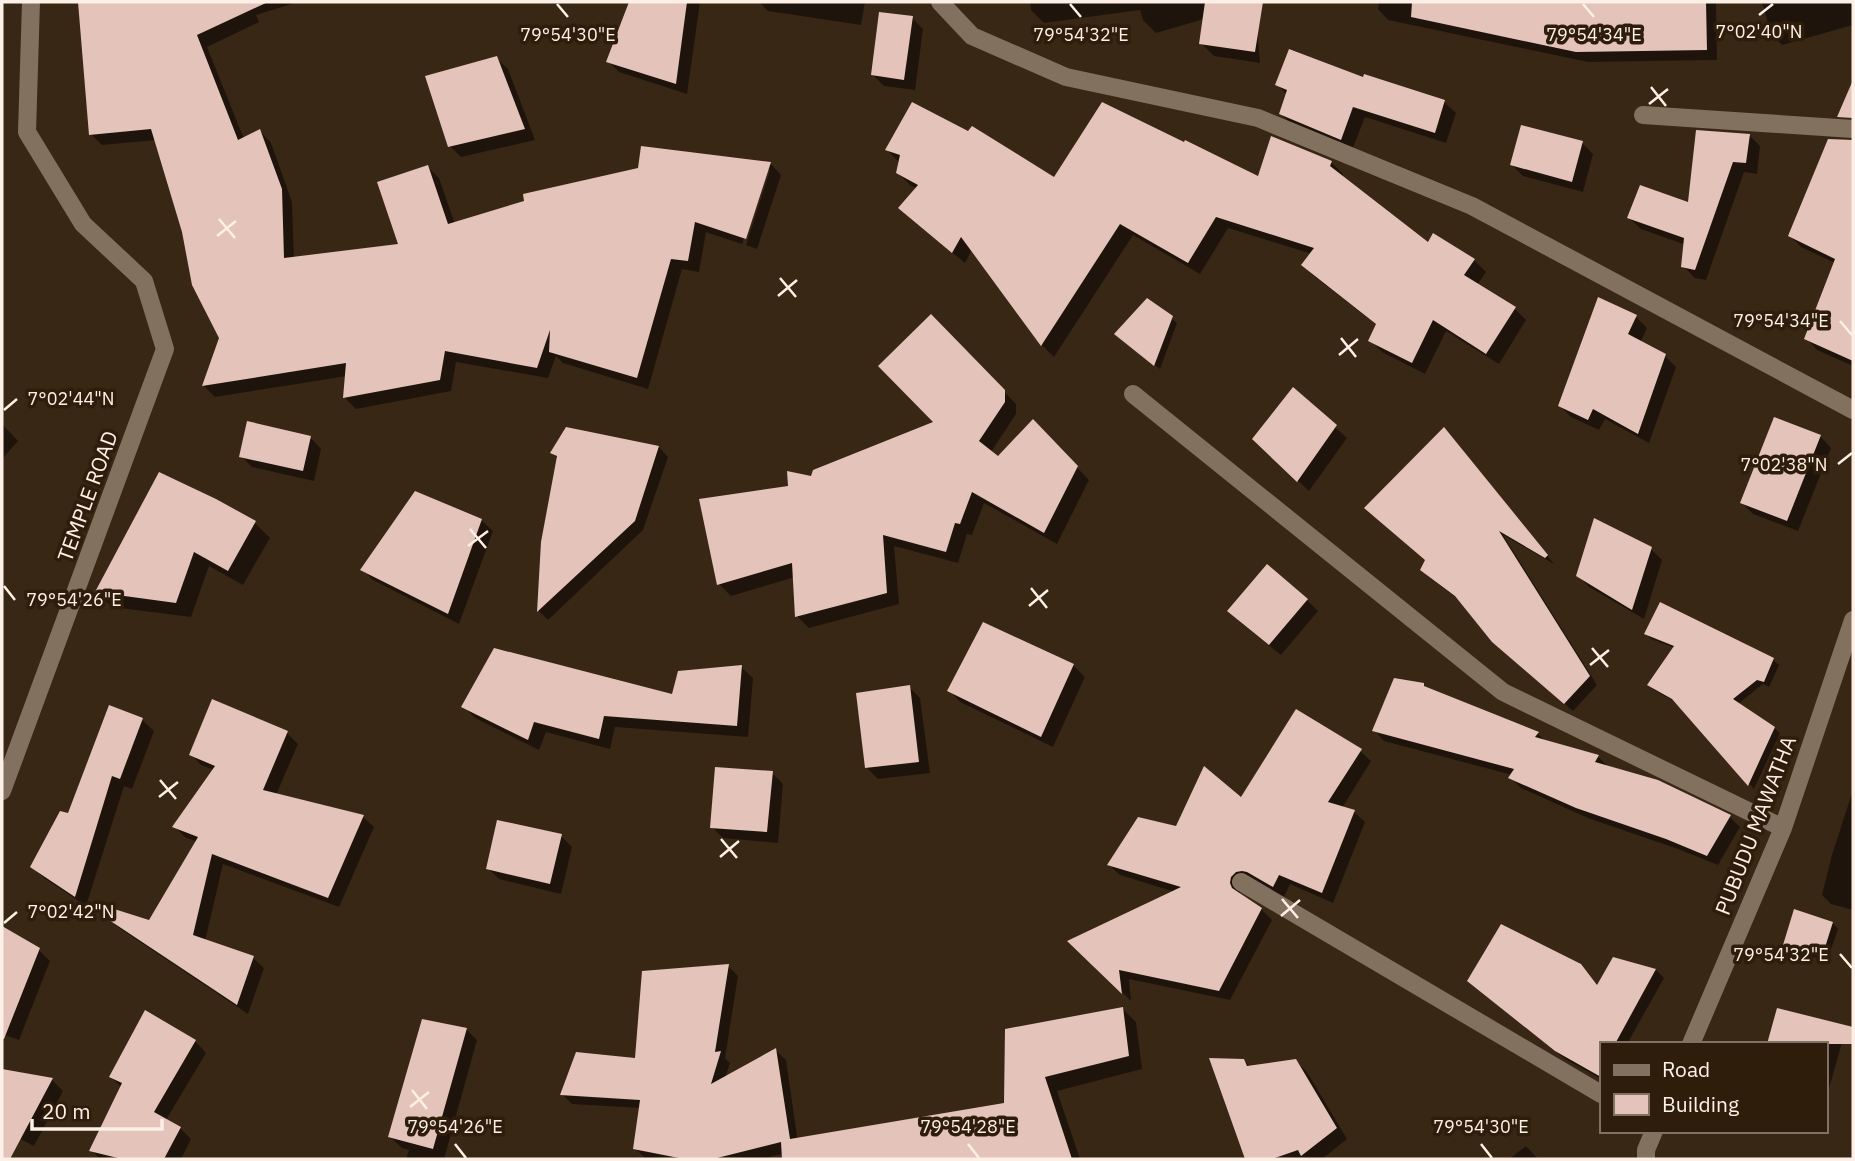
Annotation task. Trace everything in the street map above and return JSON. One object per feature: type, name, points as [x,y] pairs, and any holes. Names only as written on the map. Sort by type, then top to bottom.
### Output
[{"type":"street","name":"TEMPLE ROAD","points":[[2,791],[165,349],[144,281],[83,224],[27,132],[31,2]]},
{"type":"street","points":[[940,2],[972,36],[1066,77],[1258,118],[1472,206],[1853,410]]},
{"type":"street","points":[[1643,114],[1853,129]]},
{"type":"street","points":[[1133,394],[1503,692],[1783,828]]},
{"type":"street","name":"PUBUDU MAWATHA","points":[[1692,1042],[1783,828],[1853,620]]},
{"type":"street","points":[[1241,881],[1600,1093]]},
{"type":"street","points":[[1646,1159],[1646,1150],[1653,1133]]},
{"type":"building","points":[[78,2],[268,2],[197,35],[238,140],[260,129],[282,189],[284,258],[398,244],[377,182],[428,165],[448,224],[524,201],[523,194],[638,168],[641,146],[771,162],[746,239],[695,222],[688,261],[671,259],[637,378],[549,352],[550,330],[537,368],[445,351],[440,380],[343,398],[346,363],[202,386],[219,338],[192,285],[182,232],[151,129],[89,135]]},
{"type":"building","points":[[629,2],[687,2],[676,84],[606,62]]},
{"type":"building","points":[[1205,2],[1263,2],[1255,52],[1199,44]]},
{"type":"building","points":[[1412,2],[1706,2],[1707,50],[1576,52],[1411,17]]},
{"type":"building","points":[[879,12],[913,16],[904,80],[871,75]]},
{"type":"building","points":[[1289,49],[1363,77],[1364,74],[1445,100],[1435,133],[1353,107],[1341,140],[1279,114],[1287,90],[1275,85]]},
{"type":"building","points":[[497,56],[525,129],[448,147],[425,76]]},
{"type":"building","points":[[1853,80],[1853,118],[1837,117]]},
{"type":"building","points":[[912,102],[968,131],[972,126],[1054,177],[1102,102],[1258,176],[1271,136],[1332,161],[1330,166],[1428,242],[1433,233],[1475,259],[1464,275],[1516,307],[1486,354],[1433,320],[1412,363],[1368,341],[1376,324],[1301,265],[1314,248],[1216,217],[1188,263],[1120,224],[1041,346],[961,237],[952,253],[898,208],[918,185],[896,173],[900,155],[885,150]]},
{"type":"building","points":[[1521,125],[1583,141],[1572,182],[1510,165]]},
{"type":"building","points":[[1696,130],[1750,134],[1746,163],[1733,162],[1695,270],[1681,267],[1684,238],[1627,218],[1640,185],[1688,202]]},
{"type":"building","points":[[1828,139],[1853,140],[1853,361],[1804,339],[1835,259],[1788,236]]},
{"type":"building","points":[[1598,297],[1637,315],[1628,334],[1666,354],[1638,434],[1593,409],[1588,420],[1558,406]]},
{"type":"building","points":[[1147,298],[1173,316],[1154,366],[1114,334]]},
{"type":"building","points":[[931,314],[1005,390],[1005,402],[979,441],[998,456],[1033,419],[1078,466],[1044,533],[972,492],[960,524],[955,523],[946,552],[883,535],[887,593],[795,617],[792,563],[717,585],[699,499],[788,486],[787,471],[811,476],[813,470],[933,422],[878,366]]},
{"type":"building","points":[[1293,387],[1337,425],[1297,482],[1252,439]]},
{"type":"building","points":[[1774,417],[1821,435],[1787,521],[1740,503]]},
{"type":"building","points":[[247,421],[311,436],[303,471],[239,457]]},
{"type":"building","points":[[566,427],[659,446],[635,521],[537,612],[541,542],[557,456],[550,453]]},
{"type":"building","points":[[1444,427],[1548,555],[1545,558],[1499,531],[1590,676],[1564,704],[1492,642],[1455,596],[1420,570],[1425,560],[1364,508]]},
{"type":"building","points":[[159,472],[256,521],[228,571],[194,552],[176,603],[95,592]]},
{"type":"building","points":[[415,491],[482,519],[448,614],[360,570]]},
{"type":"building","points":[[1594,518],[1652,547],[1632,610],[1576,576]]},
{"type":"building","points":[[1267,564],[1308,599],[1269,645],[1227,611]]},
{"type":"building","points":[[1660,602],[1774,658],[1764,682],[1757,680],[1733,699],[1775,727],[1748,786],[1672,699],[1647,685],[1674,646],[1644,634]]},
{"type":"building","points":[[983,622],[1074,664],[1041,737],[947,691]]},
{"type":"building","points":[[494,648],[672,694],[678,671],[742,665],[737,726],[604,716],[599,739],[534,722],[528,740],[461,707]]},
{"type":"building","points":[[1394,678],[1424,683],[1424,686],[1539,732],[1535,737],[1599,755],[1595,762],[1658,780],[1731,815],[1707,856],[1576,808],[1508,778],[1514,769],[1372,731]]},
{"type":"building","points":[[910,685],[919,762],[865,768],[856,693]]},
{"type":"building","points":[[212,699],[288,731],[263,790],[364,815],[328,898],[212,854],[193,935],[254,956],[237,1005],[106,918],[111,908],[149,920],[198,837],[172,827],[215,766],[189,755]]},
{"type":"building","points":[[109,705],[143,718],[120,779],[112,776],[75,897],[30,867],[60,811],[68,813]]},
{"type":"building","points":[[1296,709],[1362,749],[1328,802],[1355,810],[1322,893],[1279,875],[1273,887],[1247,872],[1236,872],[1231,877],[1232,888],[1262,908],[1219,991],[1119,970],[1122,994],[1067,941],[1181,887],[1107,865],[1138,817],[1176,826],[1204,766],[1241,797]]},
{"type":"building","points":[[715,767],[773,771],[767,832],[710,828]]},
{"type":"building","points":[[497,820],[562,834],[550,884],[486,869]]},
{"type":"building","points":[[1794,909],[1833,922],[1822,957],[1783,945]]},
{"type":"building","points":[[1501,924],[1581,964],[1597,985],[1613,957],[1656,969],[1616,1042],[1600,1042],[1600,1076],[1555,1051],[1467,981]]},
{"type":"building","points":[[2,926],[40,948],[4,1039],[2,1039]]},
{"type":"building","points":[[729,964],[715,1052],[721,1051],[711,1084],[776,1048],[790,1139],[1004,1103],[1005,1029],[1123,1007],[1129,1056],[1045,1077],[1072,1159],[782,1159],[781,1142],[713,1159],[684,1159],[633,1149],[640,1100],[560,1095],[576,1052],[635,1058],[642,971]]},
{"type":"building","points":[[1777,1008],[1853,1027],[1853,1044],[1768,1042]]},
{"type":"building","points":[[145,1010],[196,1040],[154,1112],[181,1127],[164,1159],[122,1159],[89,1151],[122,1083],[109,1077]]},
{"type":"building","points":[[422,1019],[467,1028],[433,1149],[388,1137]]},
{"type":"building","points":[[1209,1058],[1244,1059],[1247,1066],[1296,1059],[1337,1128],[1301,1156],[1298,1150],[1272,1159],[1245,1159]]},
{"type":"building","points":[[2,1069],[53,1078],[10,1159],[2,1159]]}]
